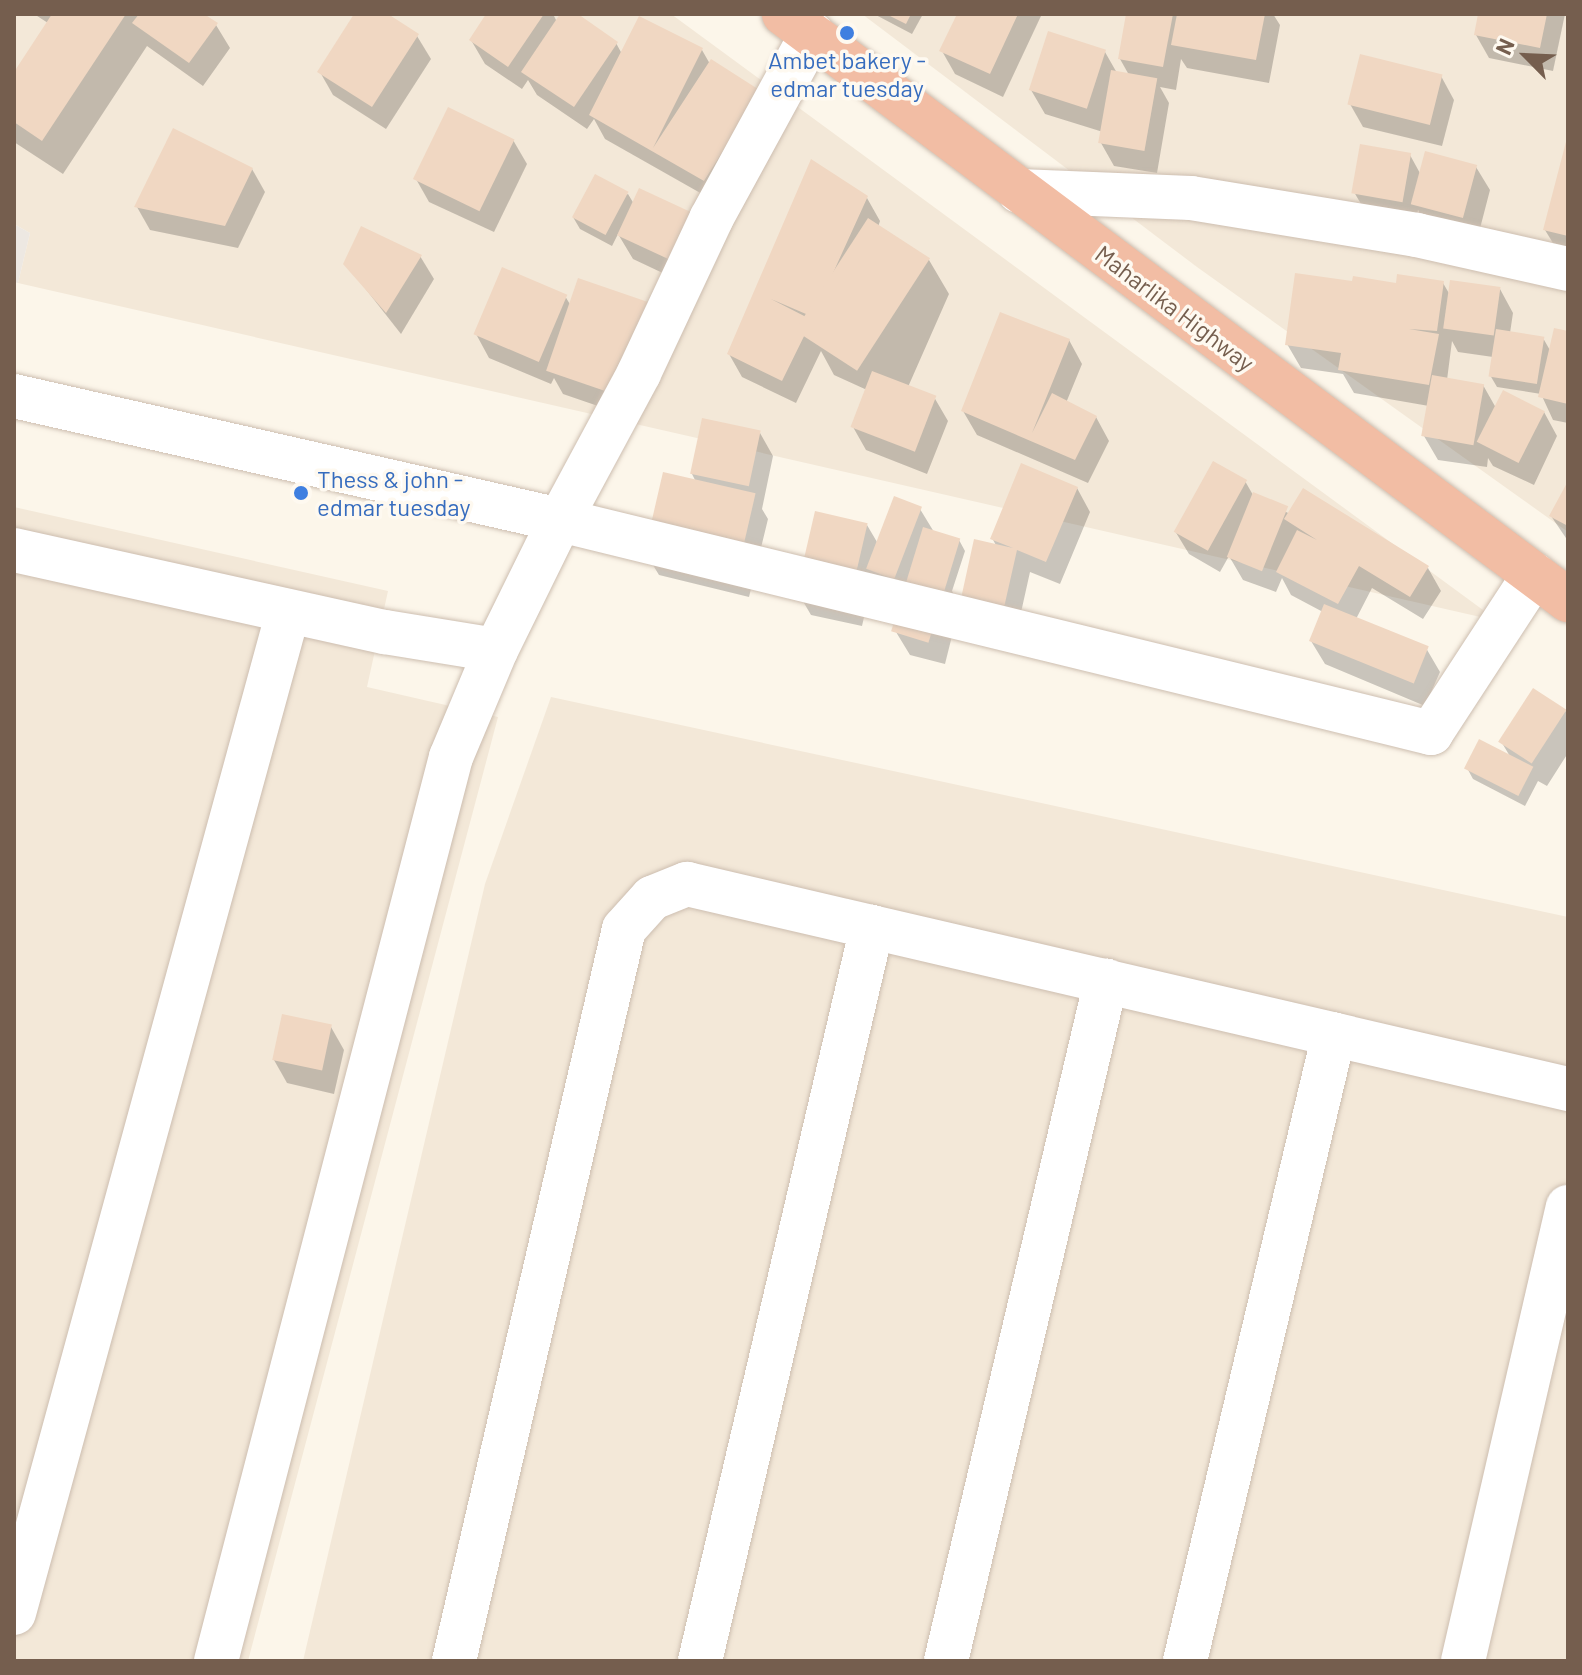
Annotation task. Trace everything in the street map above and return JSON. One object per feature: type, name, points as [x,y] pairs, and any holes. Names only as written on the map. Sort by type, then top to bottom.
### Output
[{"type":"highway","name":"Maharlika Highway","points":[[798,24],[1551,587]]},
{"type":"street","points":[[216,1661],[451,757],[496,650],[560,520],[639,373],[798,24]]},
{"type":"street","points":[[1019,191],[1191,198],[1417,235],[1568,269]]},
{"type":"street","points":[[14,396],[560,520],[1431,733],[1551,587]]},
{"type":"street","points":[[15,555],[288,612],[496,650]]},
{"type":"street","points":[[14,1613],[288,612]]},
{"type":"street","points":[[454,1661],[624,929],[652,898],[687,884],[1568,1089]]},
{"type":"street","points":[[700,1661],[872,927]]},
{"type":"street","points":[[946,1661],[1106,981]]},
{"type":"street","points":[[1185,1661],[1334,1034]]},
{"type":"street","points":[[1463,1661],[1568,1207]]},
{"type":"shaded area","points":[[14,14],[671,14],[1498,621],[18,283],[30,233],[14,224]]},
{"type":"shaded area","points":[[862,14],[1568,14],[1568,532],[1197,267]]},
{"type":"shaded area","points":[[14,224],[30,233],[18,283],[14,282]]},
{"type":"shaded area","points":[[14,507],[388,591],[367,687],[498,717],[248,1661],[14,1661]]},
{"type":"shaded area","points":[[551,697],[1568,917],[1568,1661],[303,1661],[485,884]]},
{"type":"building","points":[[52,14],[126,14],[42,141],[14,122],[14,72]]},
{"type":"building","points":[[139,14],[204,14],[218,23],[189,63],[132,23]]},
{"type":"building","points":[[354,14],[388,14],[419,34],[372,107],[317,72]]},
{"type":"building","points":[[486,14],[544,14],[508,67],[469,40]]},
{"type":"building","points":[[560,14],[578,14],[618,42],[574,107],[521,72]]},
{"type":"building","points":[[886,14],[911,14],[906,24]]},
{"type":"building","points":[[957,14],[1018,14],[990,74],[939,51]]},
{"type":"building","points":[[1126,14],[1173,14],[1163,67],[1118,59]]},
{"type":"building","points":[[1177,14],[1265,14],[1256,60],[1171,45]]},
{"type":"building","points":[[1478,14],[1547,14],[1540,48],[1474,35]]},
{"type":"building","points":[[639,16],[703,48],[653,148],[711,59],[761,91],[704,181],[589,115]]},
{"type":"building","points":[[1048,31],[1106,50],[1087,109],[1029,90]]},
{"type":"building","points":[[1360,54],[1442,75],[1430,125],[1347,104]]},
{"type":"building","points":[[1111,70],[1157,78],[1144,151],[1098,143]]},
{"type":"building","points":[[448,107],[515,139],[479,211],[413,179]]},
{"type":"building","points":[[173,128],[253,168],[225,226],[134,207]]},
{"type":"building","points":[[1568,134],[1568,236],[1543,230]]},
{"type":"building","points":[[1360,144],[1411,153],[1403,202],[1351,193]]},
{"type":"building","points":[[1425,151],[1477,165],[1463,218],[1411,204]]},
{"type":"building","points":[[811,159],[868,196],[813,317],[771,299],[812,320],[782,381],[727,354]]},
{"type":"building","points":[[595,174],[629,192],[606,235],[572,217]]},
{"type":"building","points":[[639,188],[696,215],[674,262],[617,235]]},
{"type":"building","points":[[868,218],[930,258],[857,371],[795,330]]},
{"type":"building","points":[[361,226],[422,255],[386,313],[343,264]]},
{"type":"building","points":[[502,267],[567,295],[539,362],[473,334]]},
{"type":"building","points":[[1295,273],[1352,281],[1353,276],[1396,283],[1397,274],[1444,281],[1437,331],[1409,329],[1439,334],[1429,385],[1338,370],[1341,353],[1285,345]]},
{"type":"building","points":[[578,278],[648,302],[616,395],[546,371]]},
{"type":"building","points":[[1450,280],[1501,287],[1494,336],[1443,329]]},
{"type":"building","points":[[1000,312],[1070,339],[1032,433],[1052,393],[1097,416],[1075,460],[961,411]]},
{"type":"building","points":[[1554,328],[1568,331],[1568,404],[1538,397]]},
{"type":"building","points":[[1496,329],[1544,337],[1537,384],[1488,376]]},
{"type":"building","points":[[872,371],[936,396],[915,452],[850,427]]},
{"type":"building","points":[[1432,375],[1484,384],[1473,445],[1421,436]]},
{"type":"building","points":[[1503,390],[1545,411],[1519,463],[1477,442]]},
{"type":"building","points":[[702,418],[761,430],[749,486],[690,474]]},
{"type":"building","points":[[1213,461],[1247,480],[1208,551],[1174,532]]},
{"type":"building","points":[[1021,463],[1078,487],[1046,562],[1017,550],[1003,612],[960,603],[974,539],[1013,548],[990,539]]},
{"type":"building","points":[[663,472],[756,493],[737,573],[645,552]]},
{"type":"building","points":[[1568,481],[1568,526],[1549,516]]},
{"type":"building","points":[[1303,488],[1429,566],[1410,597],[1359,566],[1338,604],[1276,572],[1297,530],[1317,540],[1284,519]]},
{"type":"building","points":[[1253,492],[1288,506],[1262,571],[1227,557]]},
{"type":"building","points":[[894,496],[922,507],[894,580],[866,569]]},
{"type":"building","points":[[815,511],[868,523],[849,603],[797,591]]},
{"type":"building","points":[[923,527],[960,538],[928,643],[891,631]]},
{"type":"building","points":[[1324,604],[1429,646],[1414,683],[1309,641]]},
{"type":"building","points":[[1533,688],[1567,710],[1532,763],[1498,742]]},
{"type":"building","points":[[1479,739],[1533,767],[1518,796],[1464,768]]},
{"type":"building","points":[[282,1014],[332,1025],[322,1071],[272,1060]]},
{"type":"place","name":"Ambet bakery - edmar tuesday","points":[[847,33]]},
{"type":"place","name":"Thess & john - edmar tuesday","points":[[301,493]]}]
